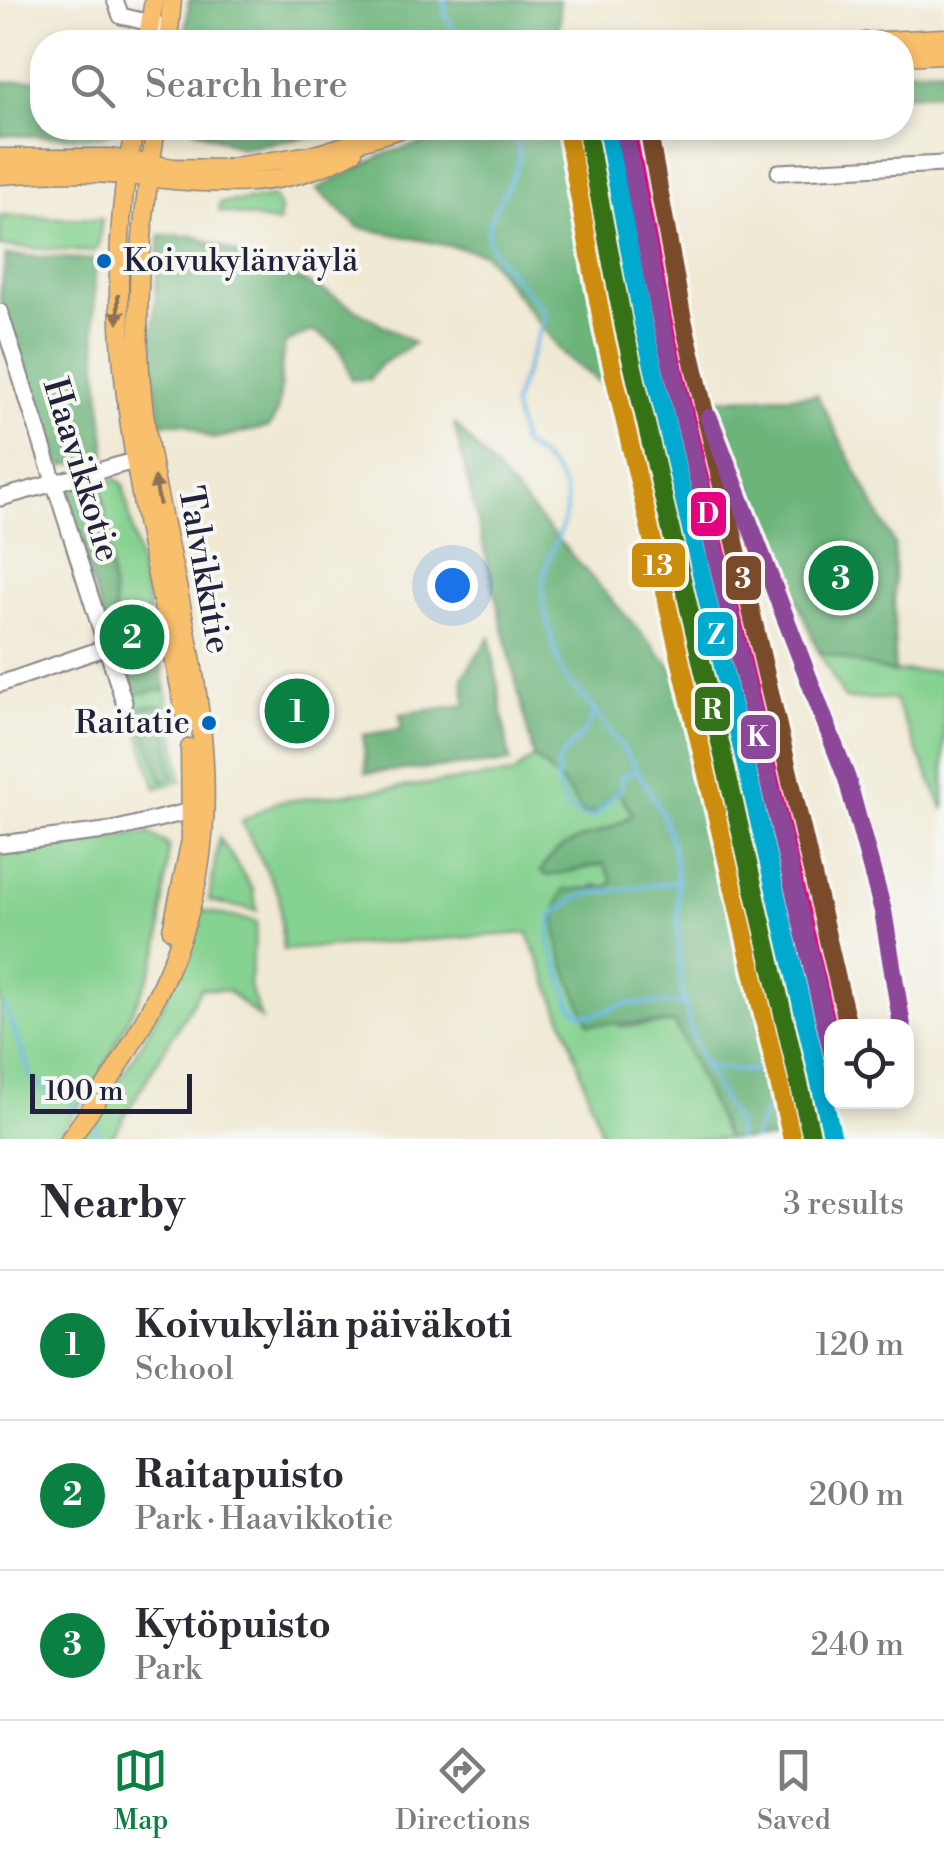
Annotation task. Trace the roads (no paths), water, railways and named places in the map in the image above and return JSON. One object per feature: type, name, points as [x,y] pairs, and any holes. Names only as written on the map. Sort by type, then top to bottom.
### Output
[{"type":"main road","points":[[149,30],[154,0]]},
{"type":"main road","points":[[169,30],[172,0]]},
{"type":"main road","points":[[914,40],[944,38]]},
{"type":"main road","points":[[914,55],[944,54]]},
{"type":"main road","points":[[136,140],[138,171]]},
{"type":"main road","points":[[138,171],[151,140]]},
{"type":"main road","points":[[0,175],[268,165],[365,140]]},
{"type":"main road","points":[[0,158],[69,156],[138,171]]},
{"type":"main road","name":"Talvikkitie","points":[[70,1139],[127,1054],[175,957],[194,895],[198,809],[188,722],[118,326],[118,258],[138,171]]},
{"type":"street","points":[[115,0],[122,16],[144,30]]},
{"type":"street","points":[[780,172],[944,164]]},
{"type":"street","name":"Haavikkotie","points":[[0,312],[124,702]]},
{"type":"street","points":[[0,498],[142,458]]},
{"type":"street","points":[[0,684],[107,648]]},
{"type":"street","points":[[0,844],[113,830],[198,809]]},
{"type":"waterway","points":[[444,0],[446,16],[454,30]]},
{"type":"waterway","points":[[517,140],[519,158],[515,172],[494,212],[488,239],[496,256],[546,314],[513,404],[522,444],[549,466],[563,486],[566,505],[543,582],[544,605],[566,678],[631,761],[667,827],[676,866],[679,965],[685,1005],[695,1041],[736,1125],[738,1139]]},
{"type":"waterway","points":[[594,712],[587,729],[558,761],[563,799],[574,812],[593,818],[621,788],[621,777],[635,770]]},
{"type":"waterway","points":[[675,882],[582,895],[553,914],[549,941],[572,1006],[580,1014],[594,1015],[625,1004],[686,1004]]},
{"type":"waterway","points":[[5,1006],[33,1081],[60,1098]]},
{"type":"waterway","points":[[704,1066],[747,1071],[771,1064],[782,1079],[753,1139]]},
{"type":"waterway","points":[[70,1105],[79,1110]]},
{"type":"waterway","points":[[96,1121],[98,1139]]},
{"type":"rail line","name":"3","points":[[650,140],[682,315],[846,1019]]},
{"type":"place","name":"Koivukylänväylä","points":[[104,261]]},
{"type":"place","name":"Kytöpuisto","points":[[841,578]]},
{"type":"place","name":"Raitapuisto","points":[[132,637]]},
{"type":"place","name":"Koivukylän päiväkoti","points":[[297,711]]},
{"type":"place","name":"Raitatie","points":[[209,723]]}]
